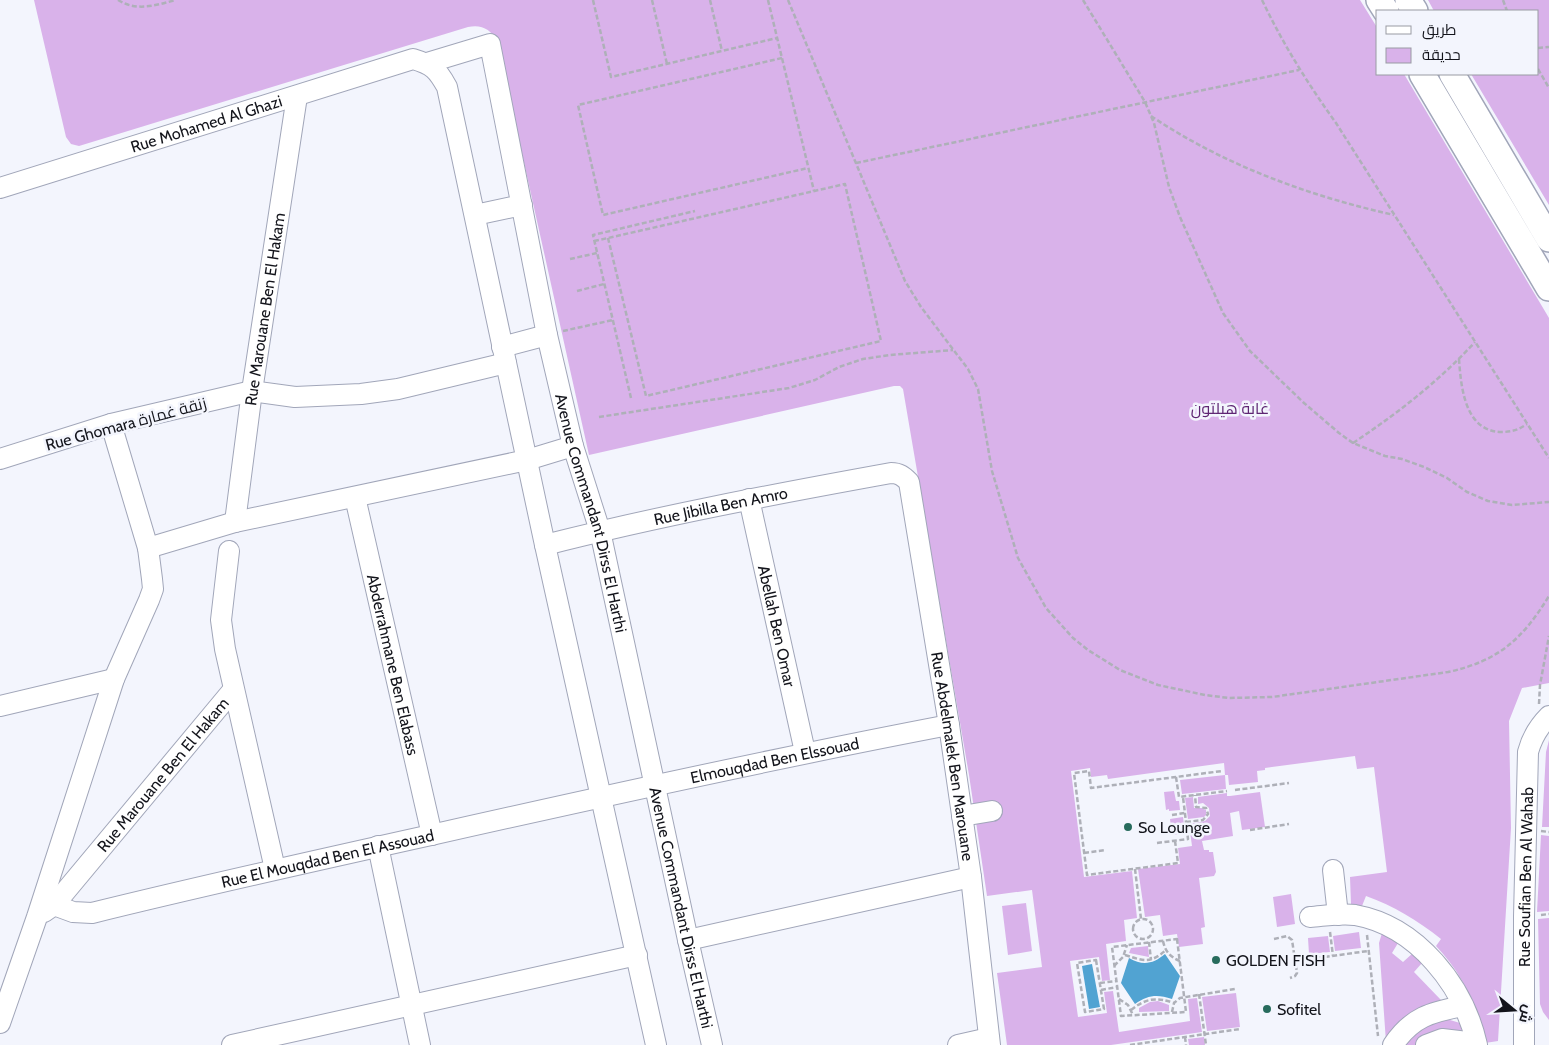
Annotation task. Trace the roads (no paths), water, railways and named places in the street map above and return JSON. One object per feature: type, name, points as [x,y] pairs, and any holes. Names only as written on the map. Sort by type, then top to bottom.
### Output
[{"type":"main road","points":[[1423,75],[1549,288]]},
{"type":"main road","points":[[1453,75],[1549,239]]},
{"type":"street","name":"Avenue Commandant Dirss El Harthi","points":[[420,61],[490,44],[547,335],[573,446],[600,531],[712,1045]]},
{"type":"street","name":"Rue Mohamed Al Ghazi","points":[[0,188],[297,96],[420,61]]},
{"type":"street","points":[[420,61],[439,72],[447,87],[526,460],[656,1045]]},
{"type":"street","name":"Rue Marouane Ben El Hakam","points":[[235,522],[252,391],[297,96]]},
{"type":"street","points":[[474,215],[522,204]]},
{"type":"street","points":[[252,391],[295,397],[361,394],[398,389],[504,355],[547,335]]},
{"type":"street","name":"Rue Ghomara زنقة غمارة","points":[[0,460],[111,424],[252,391]]},
{"type":"street","points":[[0,1023],[37,917],[114,679],[145,612],[153,589],[152,566],[148,548],[111,424]]},
{"type":"street","points":[[148,548],[235,522],[526,460],[573,446]]},
{"type":"street","name":"Rue Jibilla Ben Amro","points":[[545,545],[600,531],[749,499],[898,473]]},
{"type":"street","name":"Rue Abdelmalek Ben Marouane","points":[[898,473],[909,482],[949,725],[990,1042]]},
{"type":"street","name":"Abderrahmane Ben Elabass","points":[[355,497],[432,835]]},
{"type":"street","name":"Abellah Ben Omar","points":[[749,499],[805,752]]},
{"type":"street","name":"Rue Marouane Ben El Hakam","points":[[37,917],[54,905],[233,690],[225,649],[222,620],[229,550]]},
{"type":"street","points":[[0,706],[114,679]]},
{"type":"street","points":[[233,690],[275,868]]},
{"type":"street","name":"Rue Soufian Ben Al Wahab","points":[[1524,1045],[1524,916],[1528,752],[1532,738],[1544,720]]},
{"type":"street","name":"Elmouqdad Ben Elssouad","points":[[601,796],[805,752],[949,725]]},
{"type":"street","name":"Rue El Mouqdad Ben El Assouad","points":[[54,905],[73,912],[92,912],[275,868],[432,835],[601,796]]},
{"type":"street","points":[[962,816],[992,811]]},
{"type":"street","points":[[378,846],[410,1005],[420,1045]]},
{"type":"street","points":[[1333,870],[1325,916],[1355,915],[1365,918],[1398,932],[1422,950],[1443,973],[1463,1006],[1477,1044],[1442,1039],[1426,1045]]},
{"type":"street","points":[[688,940],[970,877]]},
{"type":"street","points":[[232,1045],[636,955]]},
{"type":"street","points":[[1386,1043],[1425,1015],[1463,1006]]},
{"type":"street","points":[[958,1045],[990,1042]]},
{"type":"water","points":[[1165,954],[1180,976],[1172,999],[1153,996],[1135,1004],[1121,983],[1129,958],[1148,963]]},
{"type":"water","points":[[1092,964],[1100,1007],[1089,1009],[1082,966]]},
{"type":"place","name":"So Lounge","points":[[1128,827]]},
{"type":"place","name":"GOLDEN FISH","points":[[1216,960]]},
{"type":"place","name":"Sofitel","points":[[1267,1009]]},
{"type":"park label","name":"غابة هيلتون","points":[[1230,408]]}]
